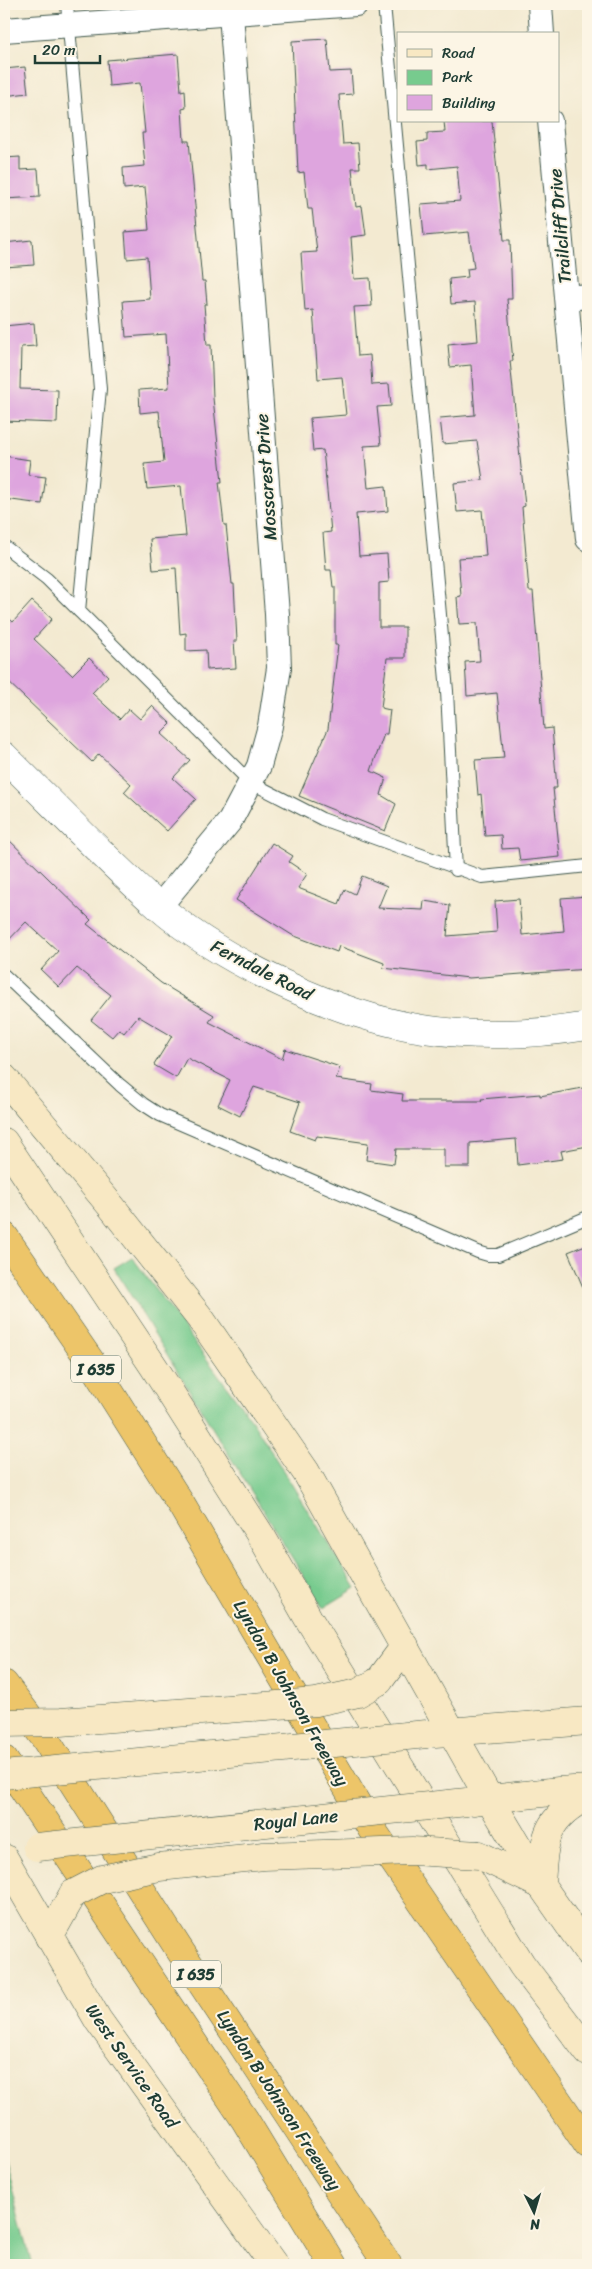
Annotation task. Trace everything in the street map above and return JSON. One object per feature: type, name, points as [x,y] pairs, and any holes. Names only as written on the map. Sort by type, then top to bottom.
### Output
[{"type":"highway","name":"Lyndon B Johnson Freeway","points":[[4,1236],[91,1362],[182,1506],[371,1828],[588,2145]]},
{"type":"highway","name":"Lyndon B Johnson Freeway","points":[[4,1684],[44,1737],[172,1938],[388,2265]]},
{"type":"highway","points":[[4,1760],[245,2120],[333,2265]]},
{"type":"main road","points":[[4,1078],[111,1206],[200,1318],[306,1472],[405,1646],[440,1733],[478,1800],[588,1952]]},
{"type":"main road","points":[[4,1142],[154,1367],[263,1539],[308,1618],[522,1965],[588,2052]]},
{"type":"main road","points":[[4,1723],[61,1722],[316,1702],[358,1693],[378,1681],[405,1646]]},
{"type":"main road","points":[[4,1776],[440,1733],[588,1722]]},
{"type":"main road","name":"Royal Lane","points":[[4,1850],[588,1789]]},
{"type":"main road","points":[[540,1885],[544,1845],[555,1820],[571,1804],[588,1796]]},
{"type":"main road","points":[[48,1937],[73,1894],[102,1879],[159,1867],[264,1856],[412,1851],[479,1855],[540,1885]]},
{"type":"main road","name":"West Service Road","points":[[4,1858],[48,1937],[98,2020],[274,2265]]},
{"type":"street","points":[[4,30],[68,14],[231,14],[356,4]]},
{"type":"street","points":[[540,4],[542,32]]},
{"type":"street","name":"Mosscrest Drive","points":[[159,907],[230,821],[259,766],[270,726],[279,668],[277,614],[231,14]]},
{"type":"street","name":"Trailcliff Drive","points":[[550,122],[577,297],[588,539]]},
{"type":"street","name":"Ferndale Road","points":[[4,756],[159,907],[212,946],[304,993],[358,1013],[422,1028],[510,1035],[588,1026]]},
{"type":"lane","points":[[384,4],[447,690],[456,870]]},
{"type":"lane","points":[[68,14],[100,389],[79,611]]},
{"type":"lane","points":[[4,546],[47,579],[250,782],[322,819],[482,878],[588,866]]},
{"type":"lane","points":[[4,975],[120,1085],[154,1111],[478,1252],[498,1255],[588,1217]]},
{"type":"green space","points":[[132,1257],[253,1422],[356,1588],[323,1608],[114,1268]]},
{"type":"green space","points":[[4,2157],[32,2265],[4,2265]]},
{"type":"building","points":[[327,39],[330,72],[351,71],[353,94],[339,95],[343,144],[358,143],[360,168],[352,168],[356,207],[362,206],[366,235],[351,237],[354,279],[370,278],[372,306],[354,307],[358,356],[370,355],[372,385],[389,384],[391,406],[377,407],[381,445],[364,446],[368,488],[386,486],[388,511],[356,514],[359,556],[387,554],[389,582],[379,583],[379,627],[405,627],[405,658],[387,658],[381,708],[390,710],[387,734],[384,734],[371,771],[386,778],[381,795],[396,804],[385,831],[299,796],[328,729],[338,645],[335,645],[335,587],[333,587],[331,570],[326,570],[323,533],[331,532],[323,450],[313,451],[310,418],[346,415],[342,377],[318,379],[313,310],[305,311],[301,253],[317,252],[312,209],[308,209],[304,172],[298,173],[292,41]]},
{"type":"building","points":[[178,54],[181,91],[185,90],[186,108],[182,109],[184,141],[189,141],[202,281],[205,281],[207,304],[204,304],[207,345],[211,345],[213,398],[222,482],[219,482],[224,525],[226,525],[232,584],[234,584],[237,641],[234,641],[236,668],[207,670],[206,650],[186,651],[186,633],[180,634],[176,568],[153,570],[150,539],[186,536],[181,486],[147,489],[144,464],[164,462],[159,411],[140,413],[139,390],[169,388],[166,334],[126,337],[123,301],[150,299],[147,257],[127,259],[125,232],[149,230],[145,187],[124,189],[123,168],[145,166],[142,133],[145,133],[140,83],[109,86],[107,60]]},
{"type":"building","points":[[25,67],[28,93],[4,96],[4,69]]},
{"type":"building","points":[[444,122],[492,122],[504,240],[510,240],[512,299],[507,299],[513,361],[510,361],[525,506],[522,507],[529,591],[533,591],[544,729],[552,728],[557,788],[553,788],[560,857],[520,861],[518,848],[502,849],[501,835],[485,836],[481,794],[478,795],[475,760],[504,758],[497,693],[467,696],[465,662],[480,661],[477,623],[459,624],[457,597],[461,596],[458,558],[486,556],[482,510],[457,512],[454,483],[483,480],[477,441],[443,444],[440,418],[475,415],[471,365],[450,367],[448,344],[478,341],[475,302],[451,304],[449,279],[468,277],[467,269],[474,268],[469,232],[424,236],[421,204],[460,201],[457,166],[428,169],[428,164],[419,165],[417,142],[427,141],[427,133],[445,132]]},
{"type":"building","points":[[20,157],[20,170],[38,169],[40,197],[4,199],[4,158]]},
{"type":"building","points":[[32,240],[34,265],[4,267],[4,243]]},
{"type":"building","points":[[34,323],[36,346],[21,347],[20,389],[58,390],[57,423],[4,421],[4,326]]},
{"type":"building","points":[[4,456],[30,460],[28,475],[46,477],[42,504],[4,499]]},
{"type":"building","points":[[32,601],[52,619],[34,639],[72,675],[89,658],[108,676],[92,693],[120,719],[129,709],[140,719],[152,706],[171,724],[161,734],[190,760],[173,778],[196,799],[167,831],[124,792],[131,784],[99,754],[92,762],[4,678],[4,614],[13,622]]},
{"type":"building","points":[[4,835],[91,920],[87,924],[161,983],[214,1015],[209,1022],[282,1059],[285,1049],[340,1067],[336,1079],[372,1084],[371,1090],[403,1094],[402,1101],[482,1101],[481,1099],[540,1094],[540,1096],[588,1087],[588,1146],[561,1151],[563,1159],[518,1165],[516,1139],[470,1143],[470,1167],[444,1167],[444,1149],[396,1149],[394,1164],[366,1160],[368,1143],[317,1136],[315,1140],[290,1131],[300,1102],[254,1087],[240,1116],[218,1105],[230,1080],[187,1058],[176,1078],[154,1065],[172,1036],[138,1016],[124,1033],[119,1029],[112,1037],[91,1020],[111,995],[77,968],[59,987],[41,970],[58,951],[26,922],[4,945]]},
{"type":"building","points":[[272,843],[293,856],[289,862],[307,874],[298,888],[339,904],[345,889],[355,894],[362,876],[387,886],[378,908],[423,910],[424,901],[450,905],[447,936],[497,932],[495,901],[519,899],[522,935],[564,931],[561,898],[588,896],[588,969],[469,978],[383,968],[384,963],[339,946],[337,952],[292,935],[236,900]]},
{"type":"building","points":[[588,1244],[588,1299],[568,1252]]}]
